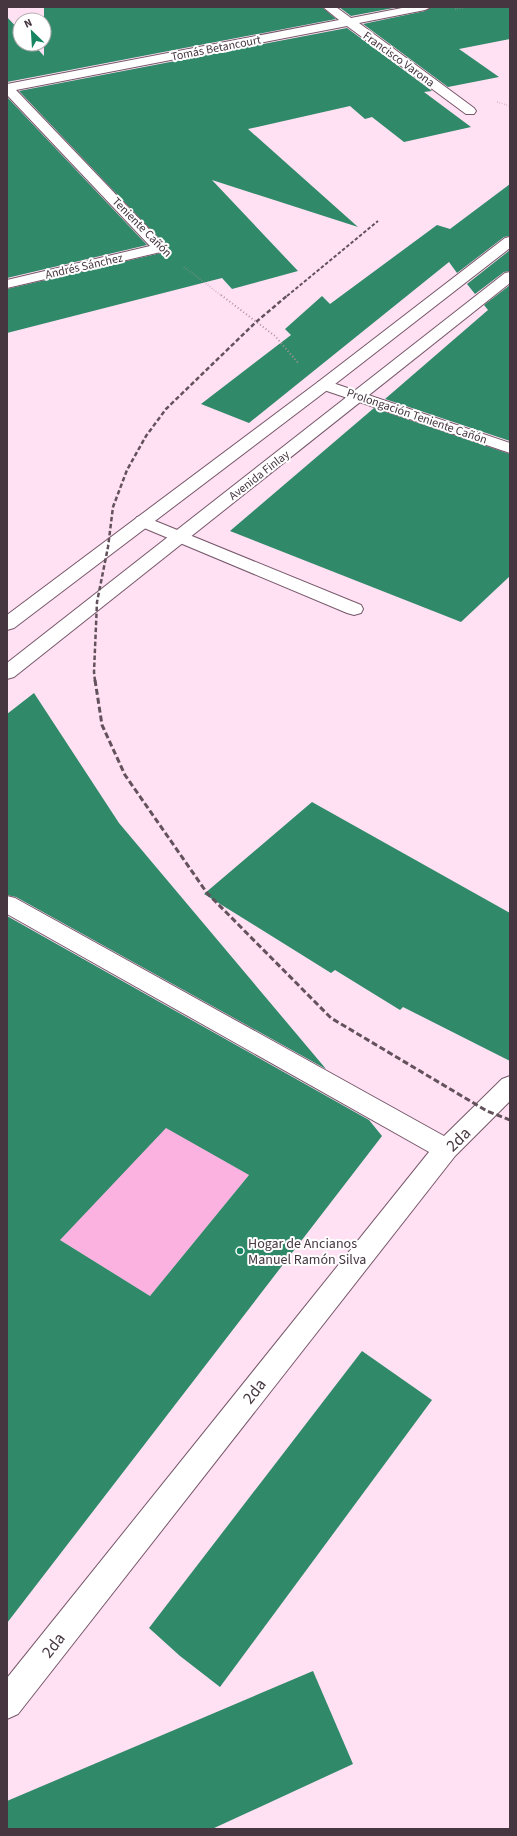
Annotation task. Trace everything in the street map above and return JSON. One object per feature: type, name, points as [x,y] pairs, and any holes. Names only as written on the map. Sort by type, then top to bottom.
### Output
[{"type":"street","name":"Francisco Varona","points":[[328,7],[470,111]]},
{"type":"street","name":"Tomás Betancourt","points":[[7,88],[425,7]]},
{"type":"street","name":"Teniente Cañón","points":[[7,88],[160,248]]},
{"type":"street","points":[[7,624],[324,385],[510,241]]},
{"type":"street","name":"Andrés Sánchez","points":[[7,284],[160,248]]},
{"type":"street","name":"Avenida Finlay","points":[[7,673],[359,397],[510,276]]},
{"type":"street","name":"Prolongación Teniente Cañón","points":[[324,385],[510,448]]},
{"type":"street","points":[[143,521],[354,609]]},
{"type":"street","points":[[7,904],[446,1149]]},
{"type":"street","name":"2da","points":[[7,1703],[446,1149],[510,1086]]},
{"type":"path","name":"Teniente Cañón","points":[[160,248],[240,311],[275,336],[302,369],[324,385]]},
{"type":"shaded area","points":[[7,1037],[249,1175],[150,1296],[7,1207]]},
{"type":"building","points":[[44,7],[322,7],[336,19],[7,82],[7,17],[12,22],[12,52],[40,52],[44,56],[44,52],[52,52],[52,12],[44,12]]},
{"type":"building","points":[[339,7],[399,7],[351,16]]},
{"type":"building","points":[[432,7],[510,7],[510,39],[459,49],[499,77],[448,87],[363,24],[425,11]]},
{"type":"building","points":[[347,28],[432,91],[424,92],[471,127],[404,142],[372,117],[365,119],[350,106],[248,129],[358,227],[212,180],[298,271],[232,289],[222,278],[7,333],[7,289],[165,252],[168,248],[19,91]]},
{"type":"building","points":[[7,97],[147,245],[7,278]]},
{"type":"building","points":[[510,184],[510,236],[504,237],[457,273],[449,262],[249,423],[201,404],[291,335],[285,329],[322,296],[330,304],[437,225],[450,229]]},
{"type":"building","points":[[510,250],[510,271],[504,272],[475,294],[467,284]]},
{"type":"building","points":[[510,285],[510,441],[385,399],[488,310],[484,305]]},
{"type":"building","points":[[374,408],[510,454],[510,576],[461,622],[230,531]]},
{"type":"building","points":[[34,693],[119,823],[326,1069],[16,897],[7,895],[7,714]]},
{"type":"building","points":[[312,802],[510,913],[510,1061],[403,1007],[400,1010],[335,970],[331,973],[204,894]]},
{"type":"building","name":"Hogar de Ancianos Manuel Ramón Silva","points":[[7,916],[369,1120],[382,1136],[7,1623]],"holes":[[[166,1128],[249,1175],[150,1296],[60,1240]]]},
{"type":"building","points":[[362,1351],[432,1400],[220,1687],[180,1656],[149,1628]]},
{"type":"building","points":[[313,1671],[353,1764],[212,1829],[7,1829],[7,1801]]},
{"type":"railway","points":[[287,296],[378,221]]},
{"type":"railway","points":[[95,681],[94,672],[97,602],[108,547],[113,507],[127,470],[146,436],[166,409],[256,322],[288,295]]},
{"type":"railway","points":[[95,680],[102,725],[125,775],[207,893],[331,1018],[487,1111],[510,1120]]},
{"type":"place","name":"Hogar de Ancianos Manuel Ramón Silva","points":[[240,1251]]}]
